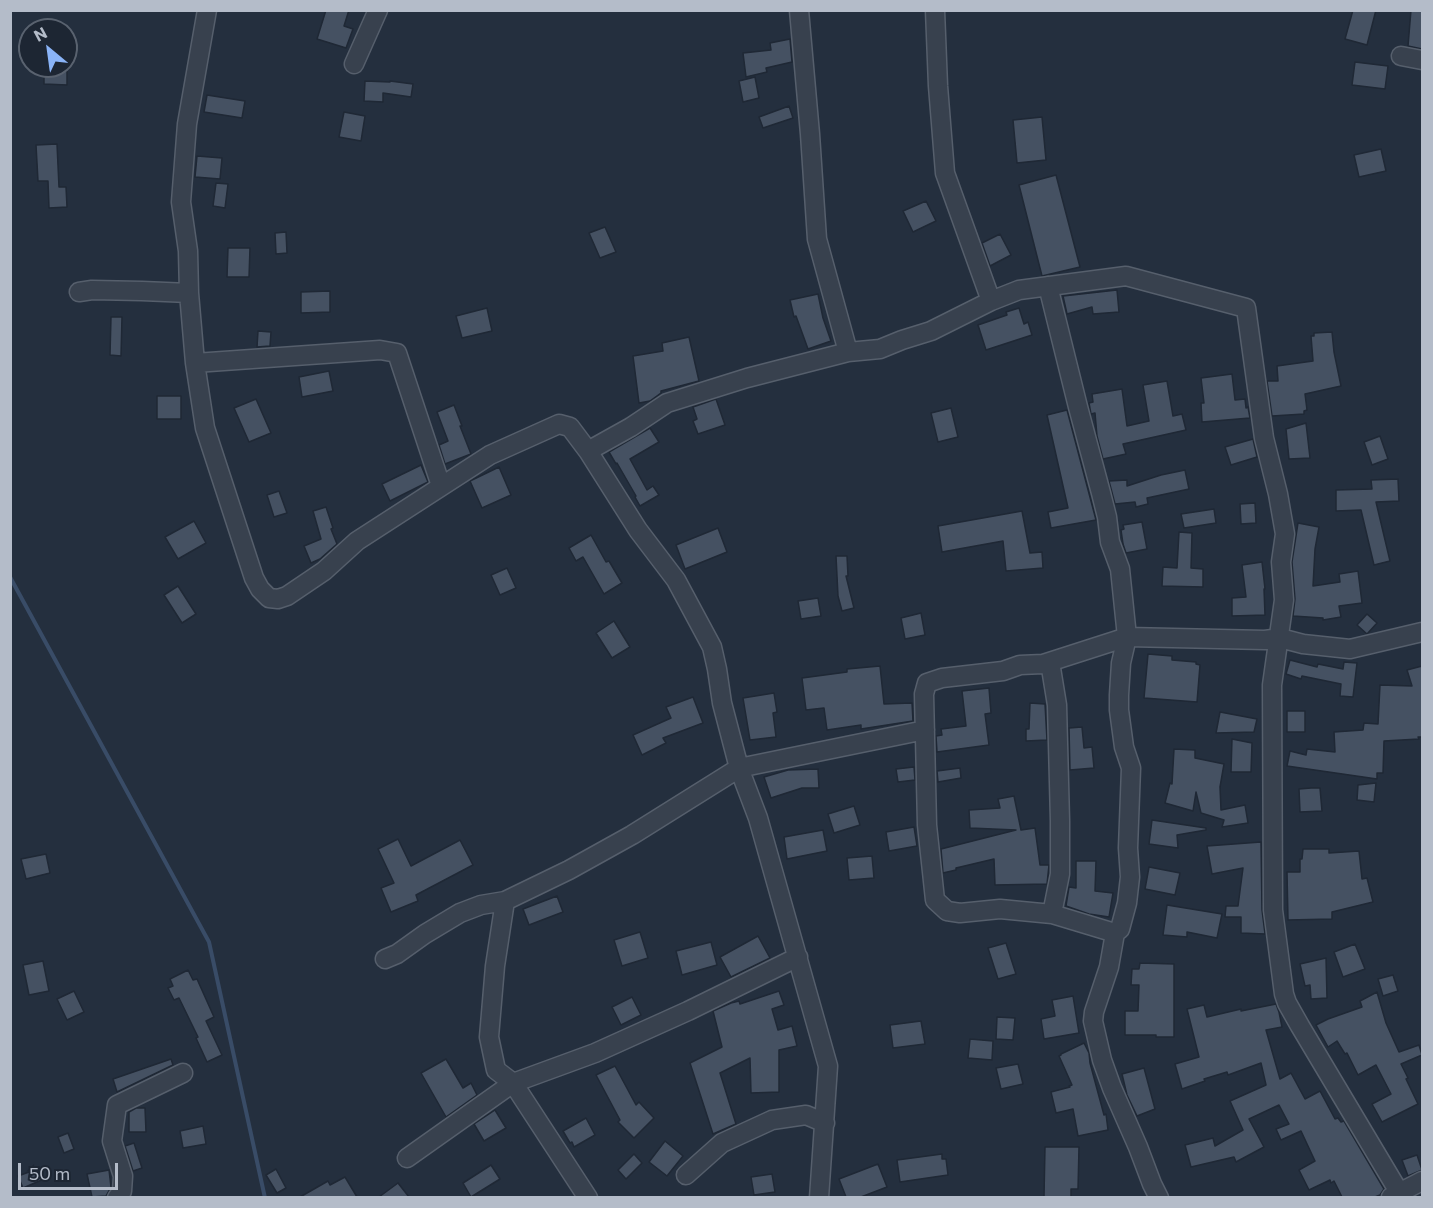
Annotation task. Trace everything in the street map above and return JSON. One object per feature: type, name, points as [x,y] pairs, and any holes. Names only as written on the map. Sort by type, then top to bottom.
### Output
[{"type":"street","points":[[207,10],[188,124],[181,202],[188,251],[195,363],[205,428],[254,578],[269,598],[278,599],[287,596],[324,571],[357,542],[490,455],[559,424],[570,427],[638,530],[676,580],[712,647],[722,703],[739,768],[759,818],[828,1066],[819,1197]]},
{"type":"street","points":[[354,64],[378,10]]},
{"type":"street","points":[[799,10],[817,239],[848,351]]},
{"type":"street","points":[[935,10],[945,173],[990,301]]},
{"type":"street","points":[[1401,56],[1422,60]]},
{"type":"street","points":[[588,451],[632,427],[668,403],[747,378],[848,351],[880,349],[931,331],[990,301],[1019,290],[1126,276],[1246,308],[1264,438],[1285,534],[1281,562],[1284,600],[1272,685],[1273,910],[1284,994],[1299,1026],[1408,1191]]},
{"type":"street","points":[[1048,286],[1107,517],[1110,542],[1120,569],[1127,637],[1121,663],[1119,703],[1124,747],[1131,768],[1128,848],[1130,877],[1127,903],[1120,929],[1115,933],[1110,967],[1093,1021],[1102,1060],[1112,1088],[1159,1197]]},
{"type":"street","points":[[79,292],[92,290],[189,293]]},
{"type":"street","points":[[195,363],[380,350],[397,353],[441,486]]},
{"type":"street","points":[[1115,933],[1052,914],[1000,909],[960,913],[947,911],[935,900],[927,825],[924,694],[927,683],[942,678],[1003,671],[1020,664],[1043,664],[1127,637],[1280,638],[1303,644],[1350,649],[1422,632]]},
{"type":"street","points":[[1050,662],[1057,705],[1060,820],[1060,874],[1052,914]]},
{"type":"street","points":[[385,959],[397,954],[460,913],[481,905],[505,901],[569,870],[623,840],[739,768],[926,730]]},
{"type":"street","points":[[505,901],[495,966],[489,1037],[495,1070],[513,1083],[588,1197]]},
{"type":"street","points":[[407,1158],[513,1083],[595,1053],[798,957]]},
{"type":"street","points":[[117,1197],[122,1191],[123,1176],[112,1141],[117,1104],[183,1073]]},
{"type":"street","points":[[686,1175],[722,1143],[772,1120],[806,1116],[825,1123]]},
{"type":"building","points":[[326,10],[349,10],[344,26],[353,29],[346,48],[317,39]]},
{"type":"building","points":[[1353,10],[1376,10],[1367,45],[1345,39]]},
{"type":"building","points":[[1411,10],[1422,10],[1422,49],[1408,46]]},
{"type":"building","points":[[790,39],[792,62],[766,68],[767,72],[746,77],[743,53],[771,50],[770,43]]},
{"type":"building","points":[[1355,62],[1388,66],[1385,89],[1352,85]]},
{"type":"building","points":[[755,77],[759,98],[743,102],[739,81]]},
{"type":"building","points":[[44,78],[67,78],[67,85],[44,84]]},
{"type":"building","points":[[365,81],[413,84],[411,97],[383,93],[383,102],[364,101]]},
{"type":"building","points":[[207,95],[245,101],[242,118],[204,112]]},
{"type":"building","points":[[789,106],[793,118],[763,128],[759,117]]},
{"type":"building","points":[[344,112],[365,116],[361,141],[339,137]]},
{"type":"building","points":[[1042,117],[1046,160],[1017,163],[1013,120]]},
{"type":"building","points":[[57,144],[59,187],[66,187],[67,207],[49,208],[48,181],[38,181],[36,145]]},
{"type":"building","points":[[1381,149],[1386,171],[1359,177],[1354,155]]},
{"type":"building","points":[[197,156],[222,158],[220,179],[195,177]]},
{"type":"building","points":[[1056,175],[1080,267],[1042,276],[1019,185]]},
{"type":"building","points":[[216,183],[228,184],[225,208],[213,206]]},
{"type":"building","points":[[926,201],[936,221],[913,232],[903,211]]},
{"type":"building","points":[[605,227],[616,252],[600,258],[589,233]]},
{"type":"building","points":[[286,232],[287,253],[276,254],[275,233]]},
{"type":"building","points":[[1000,234],[1011,255],[990,266],[982,243]]},
{"type":"building","points":[[228,248],[250,248],[249,277],[227,277]]},
{"type":"building","points":[[1117,290],[1119,312],[1093,314],[1092,307],[1067,314],[1063,296]]},
{"type":"building","points":[[330,291],[330,312],[301,313],[301,292]]},
{"type":"building","points":[[818,294],[831,341],[808,349],[796,316],[794,317],[790,300]]},
{"type":"building","points":[[487,308],[492,331],[462,338],[456,316]]},
{"type":"building","points":[[1019,308],[1024,324],[1028,322],[1032,335],[986,350],[978,325],[1007,315],[1006,312]]},
{"type":"building","points":[[111,317],[122,317],[121,356],[110,355]]},
{"type":"building","points":[[258,331],[271,332],[270,346],[257,347]]},
{"type":"building","points":[[1332,332],[1341,386],[1305,394],[1307,410],[1304,414],[1272,416],[1267,381],[1278,381],[1277,366],[1313,361],[1311,336],[1314,336],[1314,333]]},
{"type":"building","points":[[689,337],[699,381],[661,391],[650,401],[639,403],[633,356],[663,351],[662,343]]},
{"type":"building","points":[[329,371],[333,391],[302,397],[299,377]]},
{"type":"building","points":[[1232,374],[1235,400],[1245,399],[1250,418],[1202,422],[1201,403],[1204,403],[1201,378]]},
{"type":"building","points":[[1167,381],[1173,416],[1182,414],[1186,430],[1123,444],[1126,454],[1103,459],[1097,436],[1095,413],[1091,414],[1089,403],[1093,402],[1092,394],[1122,389],[1127,426],[1149,421],[1143,385]]},
{"type":"building","points":[[157,396],[181,396],[181,419],[157,419]]},
{"type":"building","points":[[256,399],[271,433],[249,442],[234,408]]},
{"type":"building","points":[[716,399],[725,425],[698,434],[693,421],[697,419],[693,407]]},
{"type":"building","points":[[454,405],[471,454],[445,464],[439,445],[448,441],[437,412]]},
{"type":"building","points":[[951,408],[958,437],[938,442],[931,413]]},
{"type":"building","points":[[1067,410],[1096,520],[1051,528],[1048,512],[1068,508],[1047,415]]},
{"type":"building","points":[[1306,423],[1310,458],[1289,459],[1286,429]]},
{"type":"building","points":[[650,428],[659,442],[630,459],[647,490],[653,486],[659,495],[640,506],[609,452]]},
{"type":"building","points":[[1380,436],[1388,459],[1372,465],[1364,442]]},
{"type":"building","points":[[1253,439],[1257,457],[1231,465],[1225,447]]},
{"type":"building","points":[[421,465],[428,482],[390,501],[382,484]]},
{"type":"building","points":[[499,467],[511,495],[482,508],[470,481]]},
{"type":"building","points":[[1185,470],[1189,489],[1147,498],[1148,504],[1136,507],[1135,502],[1115,504],[1109,481],[1127,480],[1127,486]]},
{"type":"building","points":[[1398,479],[1399,501],[1376,502],[1390,561],[1374,565],[1361,510],[1336,511],[1336,490],[1372,489],[1371,480]]},
{"type":"building","points":[[279,491],[287,513],[274,517],[267,495]]},
{"type":"building","points":[[1255,503],[1256,523],[1241,524],[1240,504]]},
{"type":"building","points":[[326,507],[337,544],[320,559],[311,563],[304,546],[321,539],[313,511]]},
{"type":"building","points":[[1214,509],[1216,523],[1184,528],[1181,514]]},
{"type":"building","points":[[1022,511],[1030,553],[1042,552],[1043,568],[1006,571],[1003,541],[942,552],[938,526]]},
{"type":"building","points":[[194,521],[206,543],[178,559],[165,537]]},
{"type":"building","points":[[1142,522],[1147,549],[1126,553],[1121,530],[1124,529],[1123,525]]},
{"type":"building","points":[[1298,523],[1319,527],[1313,586],[1340,582],[1339,574],[1358,571],[1362,603],[1339,606],[1341,617],[1323,620],[1323,618],[1293,616],[1295,599],[1292,562]]},
{"type":"building","points":[[718,528],[727,552],[685,569],[676,545]]},
{"type":"building","points":[[1179,532],[1192,533],[1191,568],[1203,569],[1203,587],[1162,586],[1163,567],[1177,568]]},
{"type":"building","points":[[591,535],[606,562],[609,561],[622,583],[604,594],[583,557],[576,561],[569,548]]},
{"type":"building","points":[[836,556],[847,556],[848,576],[846,576],[854,608],[842,611],[838,596]]},
{"type":"building","points":[[1262,562],[1265,615],[1232,616],[1232,598],[1246,597],[1242,565]]},
{"type":"building","points":[[507,568],[516,588],[500,595],[491,575]]},
{"type":"building","points":[[178,586],[196,614],[182,623],[164,595]]},
{"type":"building","points":[[818,598],[821,616],[801,619],[798,601]]},
{"type":"building","points":[[921,613],[925,635],[905,639],[901,618]]},
{"type":"building","points":[[1367,614],[1377,623],[1367,634],[1357,625]]},
{"type":"building","points":[[614,621],[630,647],[612,658],[596,633]]},
{"type":"building","points":[[1148,654],[1172,656],[1172,660],[1196,662],[1200,665],[1197,702],[1144,698]]},
{"type":"building","points":[[1290,660],[1317,667],[1318,664],[1343,669],[1344,662],[1357,663],[1353,697],[1340,696],[1341,684],[1302,676],[1301,679],[1286,674]]},
{"type":"building","points":[[880,666],[884,704],[912,703],[913,721],[861,729],[861,725],[827,730],[824,708],[806,710],[802,678],[847,672],[847,669]]},
{"type":"building","points":[[1422,666],[1422,737],[1384,741],[1383,773],[1377,773],[1377,779],[1287,766],[1290,751],[1306,755],[1307,749],[1335,752],[1334,732],[1363,730],[1364,723],[1378,724],[1380,685],[1412,686],[1407,670]]},
{"type":"building","points":[[989,688],[991,713],[985,714],[989,745],[937,752],[936,736],[942,735],[941,729],[966,726],[962,691]]},
{"type":"building","points":[[774,693],[777,712],[773,713],[776,737],[750,740],[743,698]]},
{"type":"building","points":[[693,697],[703,723],[663,738],[666,743],[642,755],[633,735],[671,718],[666,707]]},
{"type":"building","points":[[1030,703],[1045,704],[1047,740],[1026,741]]},
{"type":"building","points":[[1287,711],[1305,711],[1305,732],[1287,732]]},
{"type":"building","points":[[1220,712],[1257,719],[1254,732],[1216,733]]},
{"type":"building","points":[[1082,727],[1084,748],[1092,747],[1094,768],[1070,770],[1069,728]]},
{"type":"building","points":[[1232,739],[1252,743],[1251,772],[1231,772]]},
{"type":"building","points":[[1174,749],[1195,750],[1195,758],[1224,764],[1220,787],[1221,810],[1245,805],[1248,823],[1222,827],[1224,820],[1201,813],[1196,792],[1193,811],[1165,803],[1170,783],[1172,784]]},
{"type":"building","points":[[914,767],[915,780],[898,782],[896,769]]},
{"type":"building","points":[[960,768],[961,778],[938,782],[937,771]]},
{"type":"building","points":[[818,769],[819,788],[802,788],[771,798],[764,777],[788,770]]},
{"type":"building","points":[[1376,783],[1374,802],[1357,800],[1358,785]]},
{"type":"building","points":[[1320,788],[1322,811],[1300,812],[1299,789]]},
{"type":"building","points":[[1014,796],[1021,830],[1035,828],[1040,865],[1049,865],[1047,884],[995,885],[994,859],[943,873],[941,849],[1016,830],[970,828],[969,810],[1000,808],[998,799]]},
{"type":"building","points":[[854,806],[860,825],[834,833],[828,814]]},
{"type":"building","points":[[1152,820],[1206,828],[1206,830],[1177,835],[1178,848],[1149,844]]},
{"type":"building","points":[[914,827],[917,846],[889,851],[886,832]]},
{"type":"building","points":[[823,830],[827,851],[787,859],[784,837]]},
{"type":"building","points":[[398,839],[411,866],[460,840],[473,865],[416,895],[418,901],[391,912],[381,888],[394,883],[378,849]]},
{"type":"building","points":[[1261,842],[1262,910],[1265,934],[1241,933],[1241,917],[1225,917],[1226,906],[1238,906],[1243,868],[1212,874],[1207,846]]},
{"type":"building","points":[[1303,849],[1329,849],[1329,853],[1359,851],[1362,879],[1367,878],[1373,902],[1332,912],[1332,919],[1288,920],[1287,872],[1300,872]]},
{"type":"building","points":[[46,854],[50,873],[26,879],[21,859]]},
{"type":"building","points":[[872,856],[874,878],[849,880],[847,858]]},
{"type":"building","points":[[1076,861],[1096,861],[1095,891],[1113,893],[1109,917],[1089,914],[1066,906],[1069,887],[1076,888]]},
{"type":"building","points":[[1149,867],[1180,873],[1175,895],[1145,889]]},
{"type":"building","points":[[557,896],[563,912],[529,925],[523,909]]},
{"type":"building","points":[[1167,905],[1222,914],[1217,938],[1187,932],[1187,937],[1163,935]]},
{"type":"building","points":[[640,932],[648,958],[622,966],[614,940]]},
{"type":"building","points":[[758,936],[770,958],[731,977],[720,957]]},
{"type":"building","points":[[711,942],[717,965],[682,975],[676,951]]},
{"type":"building","points":[[1006,943],[1016,974],[998,979],[988,948]]},
{"type":"building","points":[[1355,944],[1365,969],[1343,977],[1334,952]]},
{"type":"building","points":[[1326,958],[1327,998],[1311,999],[1310,985],[1305,986],[1300,964]]},
{"type":"building","points":[[43,961],[49,991],[29,995],[23,965]]},
{"type":"building","points":[[1140,963],[1174,964],[1174,1037],[1125,1035],[1125,1011],[1138,1011],[1139,985],[1131,985],[1132,969],[1139,969]]},
{"type":"building","points":[[188,970],[193,980],[197,979],[214,1017],[206,1021],[222,1055],[207,1062],[179,998],[174,1000],[168,988],[173,986],[170,979]]},
{"type":"building","points":[[1393,975],[1398,991],[1383,996],[1378,979]]},
{"type":"building","points":[[74,991],[84,1012],[67,1020],[57,999]]},
{"type":"building","points":[[779,991],[784,1005],[772,1009],[778,1030],[792,1026],[797,1046],[779,1050],[779,1092],[751,1093],[750,1058],[720,1073],[736,1124],[713,1134],[690,1063],[722,1047],[713,1011],[731,1003],[739,1001],[740,1004]]},
{"type":"building","points":[[1377,992],[1386,1023],[1399,1052],[1419,1045],[1422,1055],[1401,1064],[1418,1104],[1382,1122],[1372,1104],[1391,1094],[1376,1065],[1358,1075],[1347,1053],[1345,1054],[1337,1041],[1328,1047],[1316,1025],[1362,1007],[1360,1001]]},
{"type":"building","points":[[1073,996],[1079,1033],[1044,1039],[1041,1019],[1055,1016],[1052,1000]]},
{"type":"building","points":[[632,997],[641,1015],[621,1025],[612,1007]]},
{"type":"building","points":[[1276,1004],[1282,1027],[1266,1030],[1280,1079],[1291,1073],[1305,1099],[1320,1091],[1335,1119],[1344,1121],[1384,1189],[1380,1195],[1342,1197],[1334,1181],[1331,1183],[1330,1180],[1309,1190],[1299,1170],[1315,1161],[1301,1131],[1281,1140],[1276,1129],[1289,1124],[1279,1105],[1249,1119],[1264,1147],[1236,1162],[1234,1157],[1191,1167],[1185,1145],[1213,1138],[1215,1146],[1243,1130],[1230,1101],[1266,1085],[1261,1063],[1228,1075],[1227,1072],[1204,1079],[1205,1081],[1182,1089],[1175,1064],[1199,1057],[1187,1009],[1204,1005],[1207,1017]]},
{"type":"building","points":[[997,1017],[1015,1018],[1013,1040],[996,1039]]},
{"type":"building","points":[[921,1021],[925,1044],[893,1048],[890,1025]]},
{"type":"building","points":[[970,1039],[993,1041],[992,1060],[968,1058]]},
{"type":"building","points":[[1084,1043],[1089,1053],[1104,1115],[1106,1114],[1108,1130],[1078,1136],[1073,1109],[1056,1113],[1051,1092],[1072,1085],[1059,1056]]},
{"type":"building","points":[[171,1059],[173,1065],[117,1092],[113,1079]]},
{"type":"building","points":[[446,1059],[463,1088],[471,1083],[477,1095],[446,1117],[421,1073]]},
{"type":"building","points":[[1018,1064],[1023,1084],[1001,1089],[996,1068]]},
{"type":"building","points":[[615,1066],[636,1105],[639,1102],[654,1118],[634,1138],[618,1122],[620,1120],[596,1075]]},
{"type":"building","points":[[1144,1068],[1155,1109],[1137,1116],[1127,1095],[1122,1074]]},
{"type":"building","points":[[136,1108],[145,1108],[146,1132],[129,1132],[129,1112]]},
{"type":"building","points":[[495,1110],[506,1128],[484,1141],[474,1124]]},
{"type":"building","points":[[586,1118],[595,1135],[574,1147],[563,1131]]},
{"type":"building","points":[[203,1126],[206,1144],[183,1148],[180,1131]]},
{"type":"building","points":[[68,1133],[74,1149],[64,1153],[58,1137]]},
{"type":"building","points":[[665,1141],[683,1156],[667,1176],[649,1162]]},
{"type":"building","points":[[134,1143],[142,1168],[133,1171],[125,1146]]},
{"type":"building","points":[[1045,1147],[1079,1147],[1078,1189],[1071,1189],[1071,1197],[1044,1197]]},
{"type":"building","points":[[634,1154],[642,1163],[626,1179],[618,1170]]},
{"type":"building","points":[[942,1154],[942,1159],[946,1159],[948,1175],[900,1182],[897,1160]]},
{"type":"building","points":[[1417,1155],[1422,1170],[1408,1176],[1402,1160]]},
{"type":"building","points":[[878,1164],[887,1187],[861,1197],[846,1197],[839,1179]]},
{"type":"building","points":[[491,1165],[500,1179],[471,1197],[463,1183]]},
{"type":"building","points":[[40,1168],[44,1179],[23,1188],[18,1176]]},
{"type":"building","points":[[276,1169],[286,1188],[277,1193],[266,1175]]},
{"type":"building","points":[[109,1170],[111,1187],[106,1196],[92,1197],[87,1174]]},
{"type":"building","points":[[772,1174],[775,1192],[754,1195],[751,1177]]},
{"type":"building","points":[[345,1177],[357,1197],[300,1197],[328,1181],[330,1185]]},
{"type":"building","points":[[398,1183],[409,1197],[379,1197]]},
{"type":"waterway","points":[[10,577],[209,942],[265,1198]]}]
